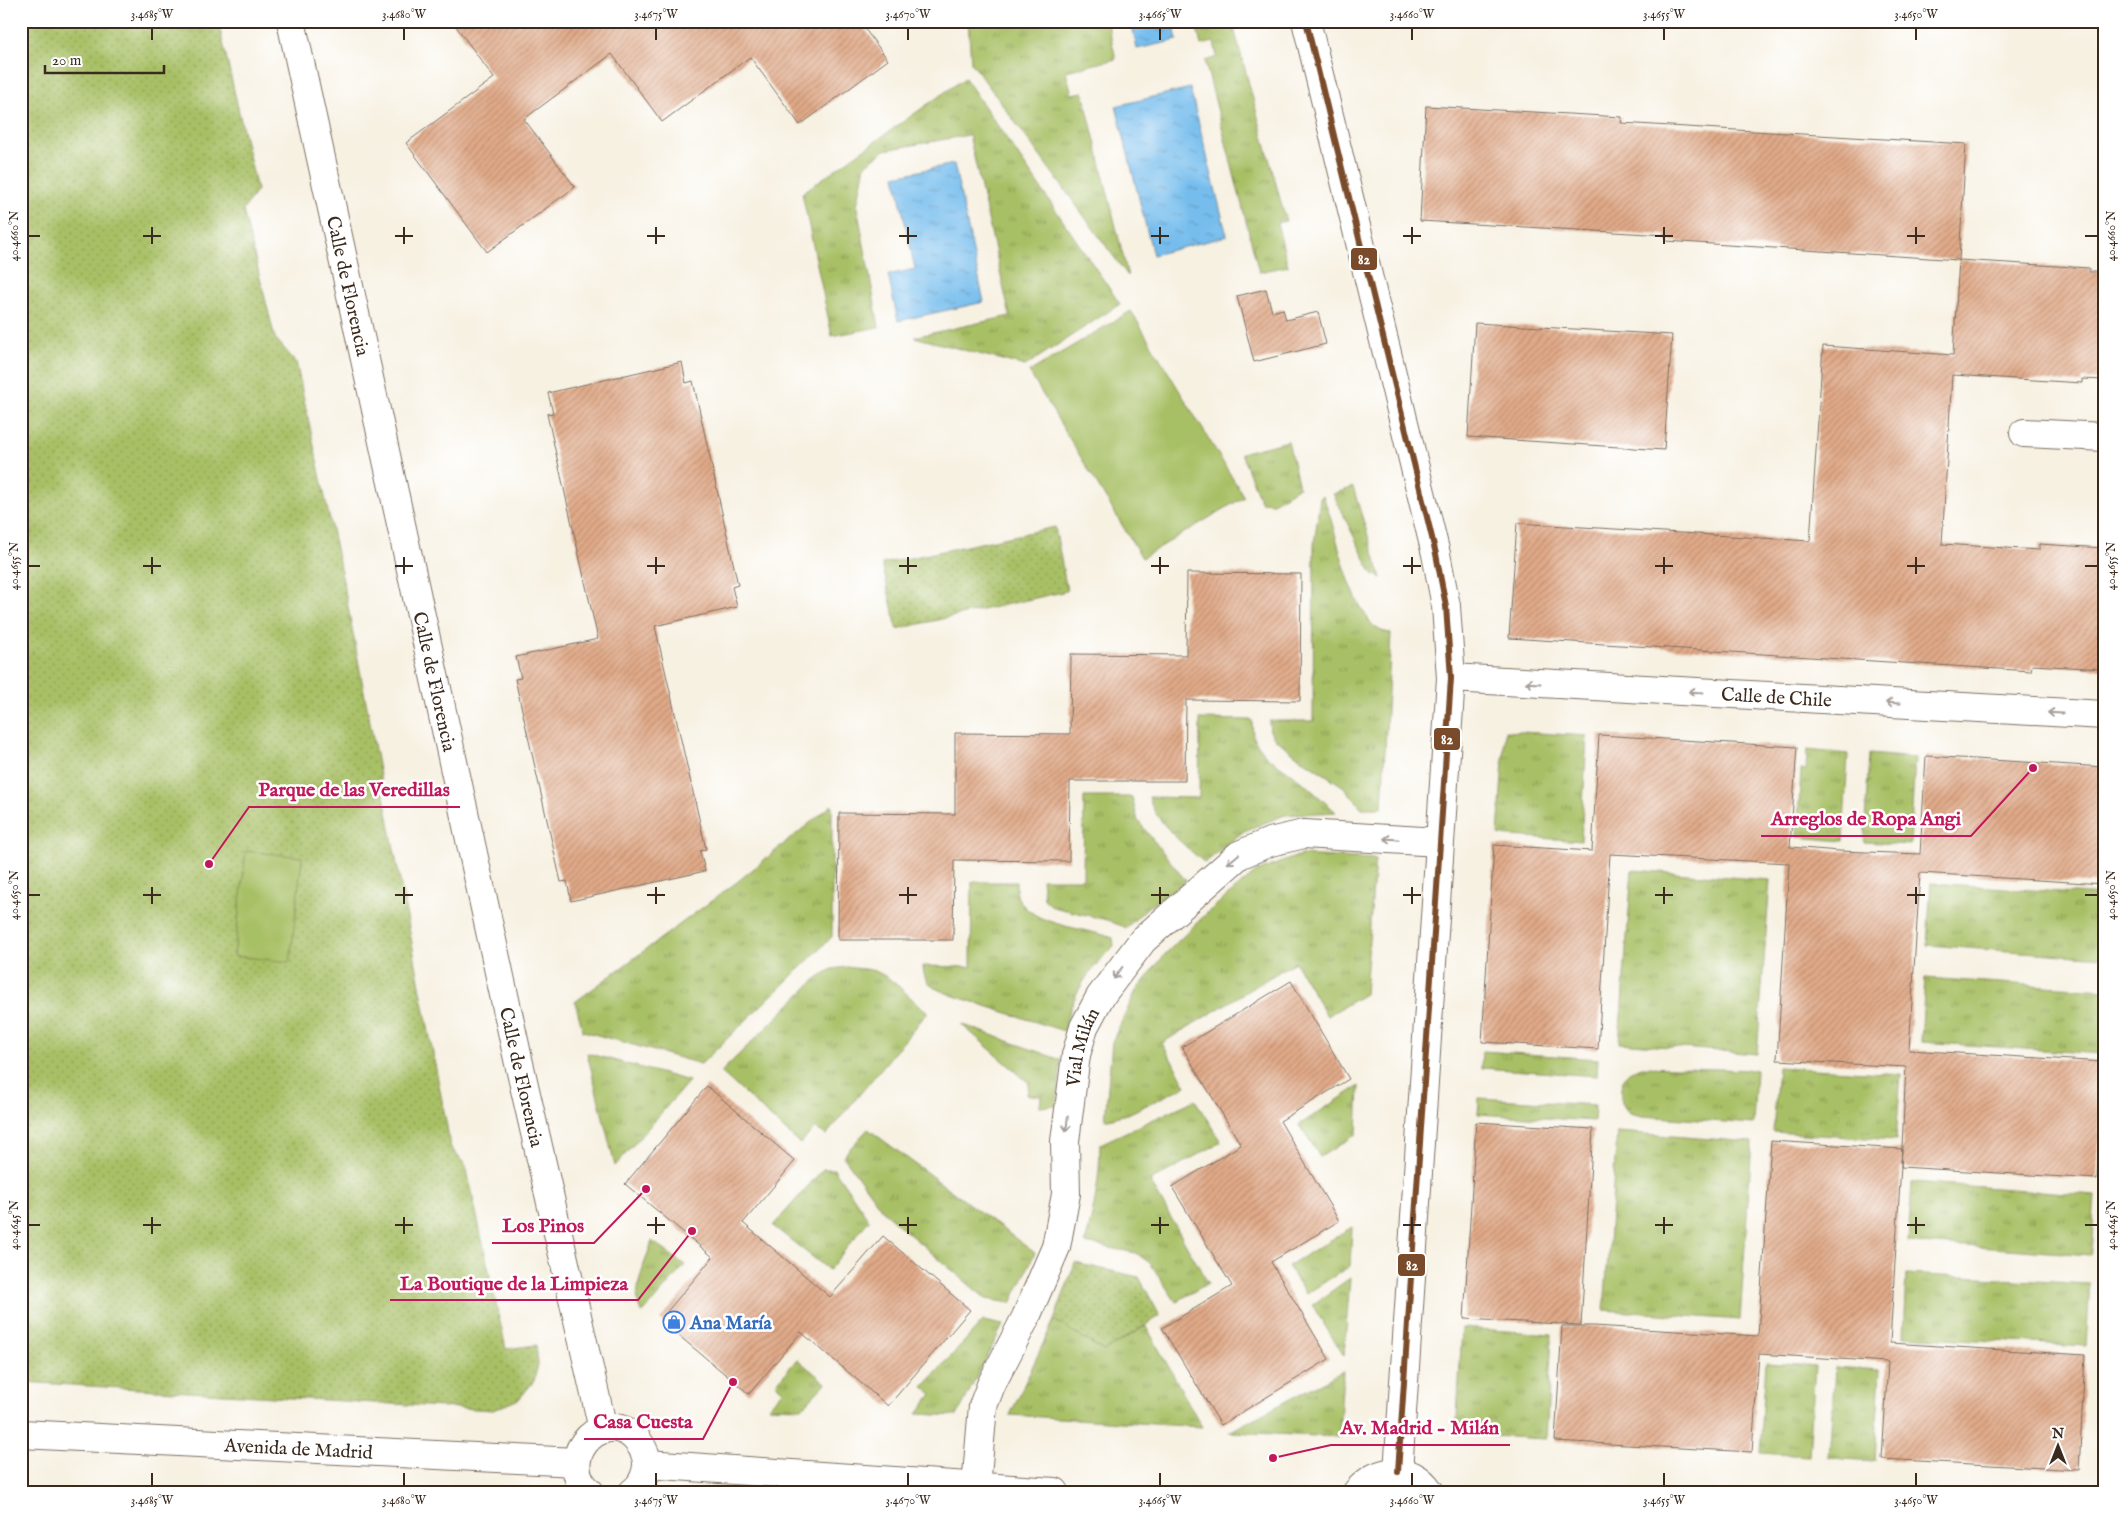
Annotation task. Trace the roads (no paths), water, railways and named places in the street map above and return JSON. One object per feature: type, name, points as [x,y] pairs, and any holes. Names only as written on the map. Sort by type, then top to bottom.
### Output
[{"type":"street","name":"Calle de Florencia","points":[[291,21],[518,1058],[603,1429]]},
{"type":"street","points":[[1306,21],[1436,554],[1446,606],[1451,678],[1398,1472]]},
{"type":"street","points":[[2024,433],[2104,437]]},
{"type":"street","name":"Calle de Chile","points":[[1451,678],[2104,715]]},
{"type":"street","name":"Vial Milán","points":[[976,1487],[983,1406],[990,1385],[1026,1316],[1056,1247],[1066,1194],[1065,1141],[1074,1070],[1084,1027],[1100,997],[1143,940],[1238,855],[1270,842],[1304,834],[1439,842]]},
{"type":"street","points":[[590,1492],[585,1488],[578,1476],[576,1462],[580,1447],[590,1436],[603,1429],[616,1429],[633,1437],[645,1451],[647,1464],[644,1478],[633,1492]]},
{"type":"street","name":"Avenida de Madrid","points":[[21,1434],[576,1462]]},
{"type":"street","points":[[647,1464],[1055,1492]]},
{"type":"street","points":[[1357,1492],[1366,1481],[1381,1473],[1398,1472],[1413,1476],[1426,1486],[1430,1492]]},
{"type":"water","points":[[1131,21],[1173,21],[1177,40],[1137,49]]},
{"type":"water","points":[[1190,88],[1227,236],[1153,255],[1116,106]]},
{"type":"water","points":[[954,164],[984,302],[898,321],[888,275],[915,269],[895,176]]},
{"type":"place","name":"Arreglos de Ropa Angi","points":[[2033,768]]},
{"type":"place","name":"Parque de las Veredillas","points":[[209,864]]},
{"type":"place","name":"Los Pinos","points":[[646,1189]]},
{"type":"place","name":"La Boutique de la Limpieza","points":[[692,1231]]},
{"type":"place","name":"Ana María","points":[[674,1322]]},
{"type":"place","name":"Casa Cuesta","points":[[733,1382]]},
{"type":"place","name":"Av. Madrid - Milán","points":[[1273,1458]]}]
